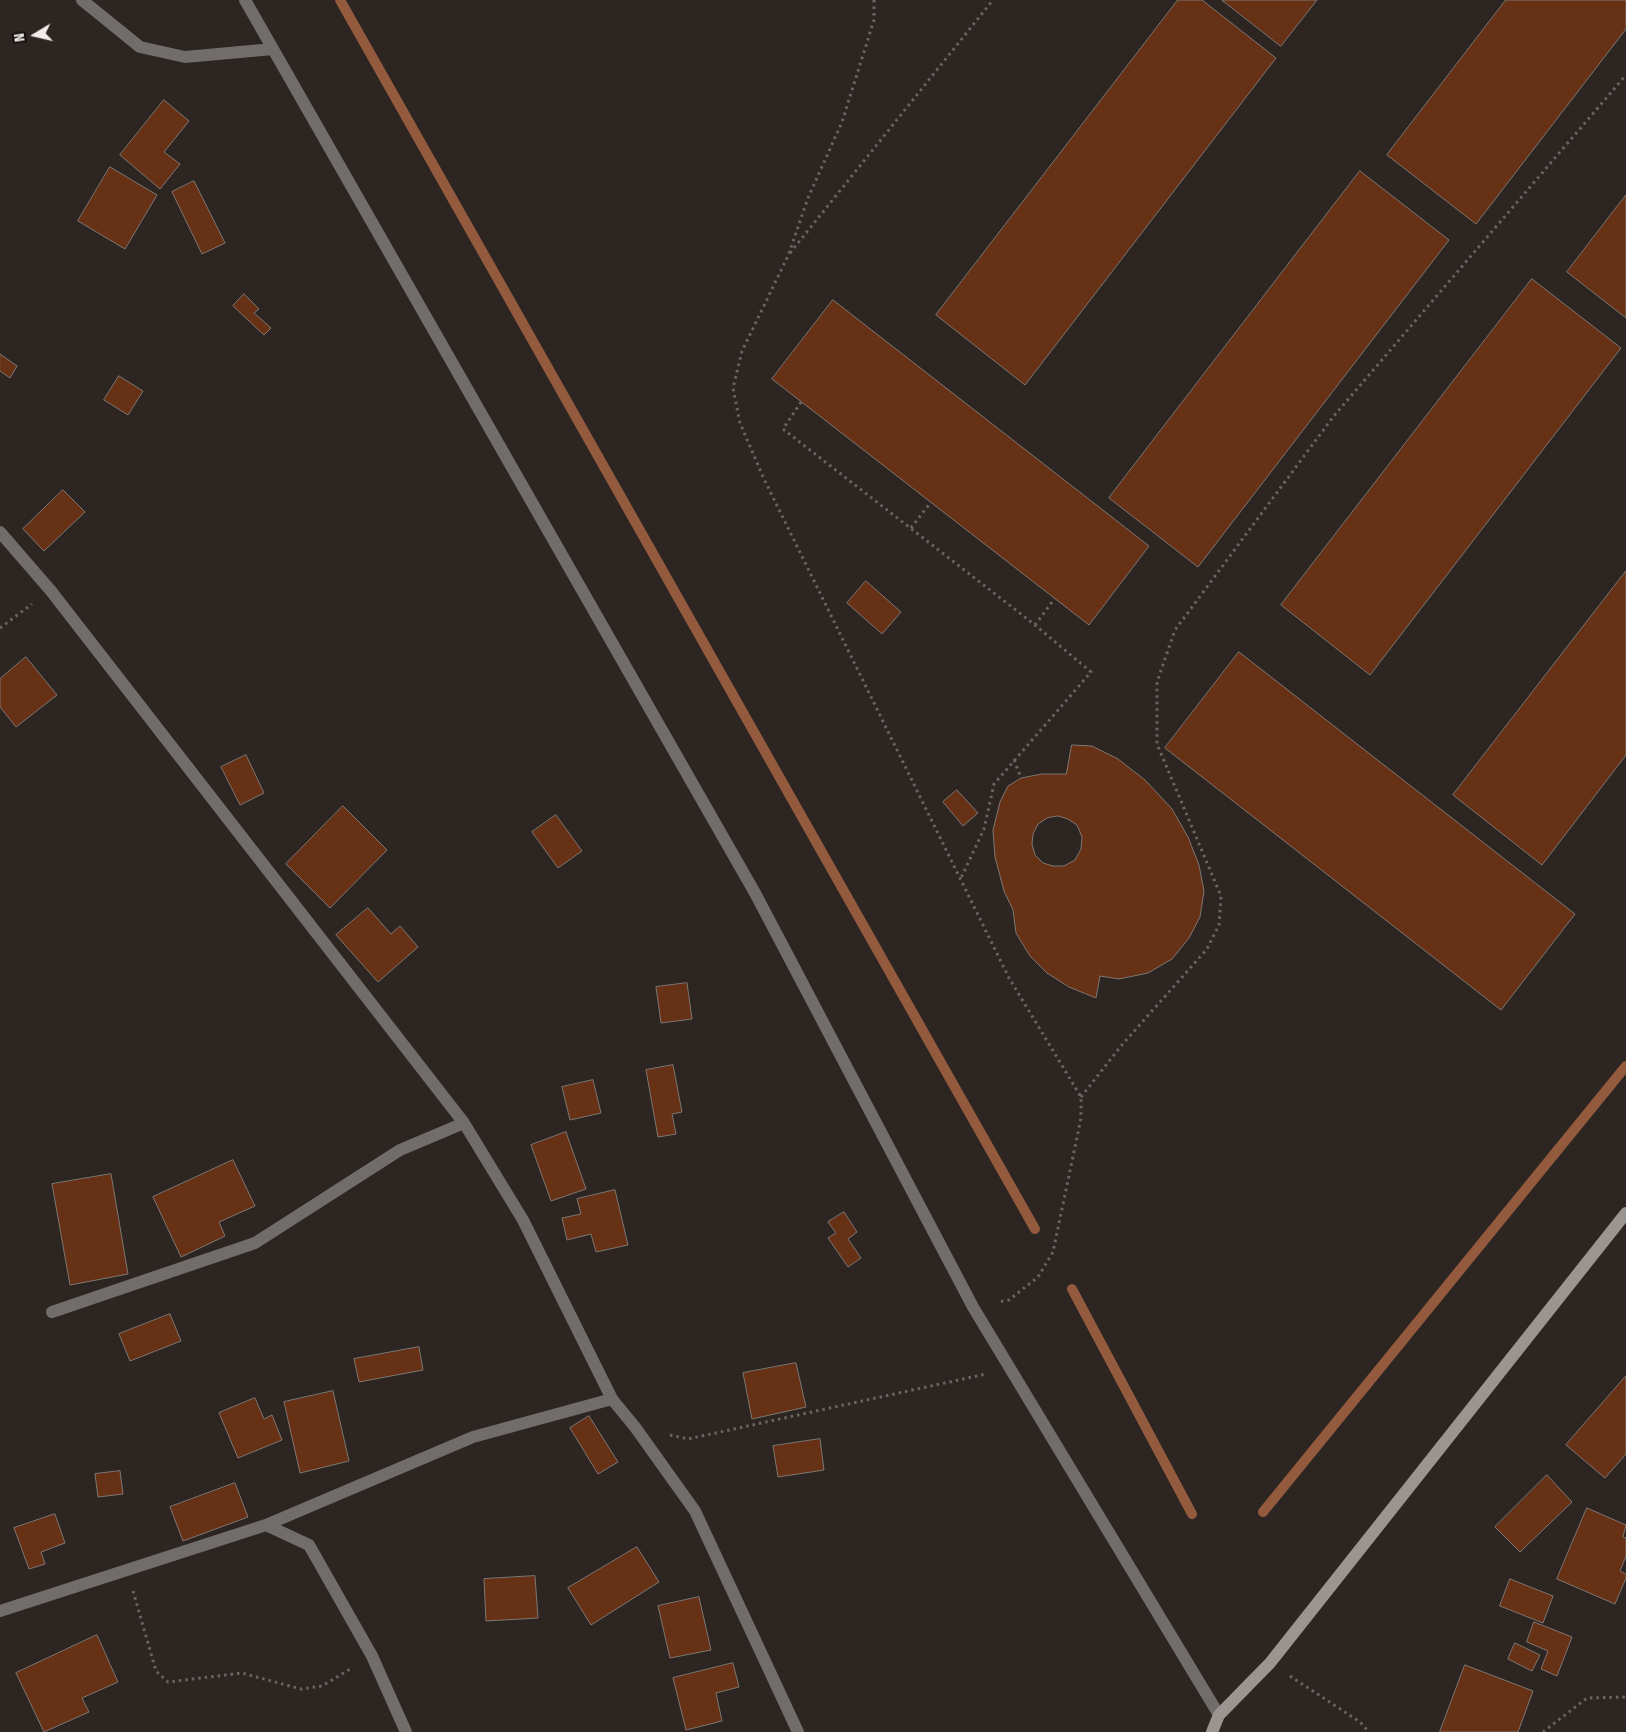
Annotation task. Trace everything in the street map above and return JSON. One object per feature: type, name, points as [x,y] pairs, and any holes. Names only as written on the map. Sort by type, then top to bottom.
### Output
[{"type":"main road","points":[[1212,1732],[1218,1715],[1270,1663],[1626,1214]]},
{"type":"street","points":[[82,0],[140,47],[185,57],[273,49]]},
{"type":"street","points":[[245,0],[755,893],[973,1307],[1218,1715]]},
{"type":"street","points":[[0,532],[51,591],[464,1123],[523,1220],[612,1399],[635,1427],[695,1511],[798,1732]]},
{"type":"street","points":[[52,1312],[256,1243],[400,1150],[464,1123]]},
{"type":"street","points":[[0,1610],[126,1568],[266,1525],[473,1438],[612,1399]]},
{"type":"street","points":[[266,1525],[309,1545],[372,1656],[406,1732]]},
{"type":"path","points":[[874,0],[874,20],[842,122],[808,198],[788,256],[742,351],[733,388],[740,422],[764,479],[1009,978],[1081,1097],[1081,1118],[1052,1252],[1038,1278],[1009,1300],[973,1307]]},
{"type":"path","points":[[788,256],[993,0]]},
{"type":"path","points":[[1081,1097],[1121,1046],[1207,949],[1219,925],[1221,896],[1157,744],[1157,682],[1175,630],[1333,417],[1626,75]]},
{"type":"path","points":[[802,402],[782,428],[1036,625],[1091,672],[994,784],[984,829],[961,879]]},
{"type":"path","points":[[911,528],[931,502]]},
{"type":"path","points":[[0,628],[51,591]]},
{"type":"path","points":[[1036,625],[1055,598]]},
{"type":"path","points":[[1014,759],[1020,778]]},
{"type":"path","points":[[635,1427],[688,1439],[1010,1368]]},
{"type":"path","points":[[126,1568],[156,1671],[168,1682],[242,1673],[301,1689],[322,1686],[372,1656]]},
{"type":"path","points":[[1270,1663],[1360,1722],[1368,1732]]},
{"type":"path","points":[[1542,1732],[1587,1698],[1626,1697]]},
{"type":"building","points":[[1178,0],[1202,0],[1276,58],[1025,385],[936,315]]},
{"type":"building","points":[[1222,0],[1317,0],[1281,46]]},
{"type":"building","points":[[1506,0],[1626,0],[1626,29],[1476,224],[1387,155]]},
{"type":"building","points":[[164,100],[189,121],[164,152],[180,164],[160,189],[120,155]]},
{"type":"building","points":[[110,167],[157,195],[125,249],[78,221]]},
{"type":"building","points":[[1360,171],[1449,240],[1198,567],[1109,498]]},
{"type":"building","points":[[194,181],[225,243],[202,254],[172,192]]},
{"type":"building","points":[[1626,195],[1626,318],[1567,272]]},
{"type":"building","points":[[1532,279],[1621,348],[1370,675],[1281,605]]},
{"type":"building","points":[[244,294],[259,309],[254,313],[271,328],[264,335],[233,306]]},
{"type":"building","points":[[833,300],[1149,546],[1089,625],[772,379]]},
{"type":"building","points":[[0,354],[17,366],[10,378],[0,371]]},
{"type":"building","points":[[119,376],[143,391],[128,415],[104,400]]},
{"type":"building","points":[[63,490],[85,512],[44,551],[23,529]]},
{"type":"building","points":[[1626,571],[1626,755],[1542,865],[1453,795]]},
{"type":"building","points":[[866,581],[901,612],[882,634],[847,603]]},
{"type":"building","points":[[1239,652],[1575,914],[1501,1010],[1165,748]]},
{"type":"building","points":[[26,657],[57,695],[16,727],[0,707],[0,679]]},
{"type":"building","points":[[1072,745],[1092,746],[1118,759],[1145,780],[1172,809],[1188,837],[1199,865],[1204,891],[1200,917],[1189,938],[1172,959],[1148,973],[1119,979],[1100,976],[1096,998],[1069,987],[1047,973],[1030,956],[1016,933],[1013,910],[1004,891],[995,857],[993,830],[1000,802],[1008,786],[1021,778],[1042,774],[1066,774]],"holes":[[[1058,816],[1068,819],[1077,825],[1082,837],[1081,849],[1075,860],[1064,866],[1053,866],[1043,863],[1035,855],[1032,844],[1033,834],[1038,824],[1047,818]]]},
{"type":"building","points":[[246,755],[264,793],[240,805],[221,767]]},
{"type":"building","points":[[957,790],[978,813],[963,826],[943,802]]},
{"type":"building","points":[[343,806],[387,850],[330,908],[286,864]]},
{"type":"building","points":[[556,815],[582,851],[558,868],[532,832]]},
{"type":"building","points":[[368,908],[391,934],[400,926],[418,947],[378,982],[336,935]]},
{"type":"building","points":[[687,983],[692,1019],[661,1023],[656,987]]},
{"type":"building","points":[[673,1065],[682,1112],[672,1114],[676,1134],[658,1137],[646,1070]]},
{"type":"building","points":[[593,1080],[601,1113],[570,1120],[562,1087]]},
{"type":"building","points":[[566,1132],[586,1189],[551,1201],[531,1145]]},
{"type":"building","points":[[233,1160],[255,1206],[219,1222],[225,1236],[181,1257],[153,1197]]},
{"type":"building","points":[[111,1174],[128,1274],[70,1285],[52,1184]]},
{"type":"building","points":[[615,1190],[628,1245],[596,1252],[591,1234],[567,1240],[562,1218],[581,1214],[577,1199]]},
{"type":"building","points":[[844,1212],[857,1232],[848,1239],[861,1258],[848,1267],[828,1238],[836,1233],[828,1222]]},
{"type":"building","points":[[170,1314],[181,1341],[130,1361],[119,1334]]},
{"type":"building","points":[[419,1347],[423,1370],[359,1382],[354,1359]]},
{"type":"building","points":[[796,1363],[806,1407],[752,1419],[743,1373]]},
{"type":"building","points":[[1626,1376],[1626,1454],[1605,1478],[1566,1445]]},
{"type":"building","points":[[333,1391],[349,1461],[300,1473],[284,1402]]},
{"type":"building","points":[[255,1398],[264,1419],[272,1415],[282,1440],[238,1458],[219,1413]]},
{"type":"building","points":[[589,1416],[618,1462],[598,1474],[570,1428]]},
{"type":"building","points":[[820,1439],[824,1470],[778,1477],[773,1446]]},
{"type":"building","points":[[120,1471],[123,1494],[98,1497],[95,1474]]},
{"type":"building","points":[[1547,1475],[1572,1502],[1520,1552],[1495,1527]]},
{"type":"building","points":[[235,1483],[248,1517],[183,1541],[170,1507]]},
{"type":"building","points":[[1587,1508],[1626,1525],[1623,1537],[1626,1538],[1626,1556],[1620,1571],[1626,1574],[1626,1578],[1615,1604],[1557,1579]]},
{"type":"building","points":[[55,1514],[65,1543],[41,1552],[45,1564],[29,1569],[14,1528]]},
{"type":"building","points":[[637,1547],[659,1582],[591,1625],[568,1588]]},
{"type":"building","points":[[535,1576],[538,1618],[486,1621],[484,1579]]},
{"type":"building","points":[[1510,1579],[1553,1596],[1543,1623],[1500,1606]]},
{"type":"building","points":[[699,1597],[711,1650],[670,1658],[658,1606]]},
{"type":"building","points":[[1534,1622],[1572,1637],[1557,1676],[1541,1669],[1548,1651],[1527,1642]]},
{"type":"building","points":[[97,1635],[118,1682],[82,1698],[89,1712],[44,1732],[16,1673]]},
{"type":"building","points":[[1515,1643],[1540,1655],[1532,1671],[1508,1659]]},
{"type":"building","points":[[733,1663],[739,1687],[716,1693],[722,1721],[686,1730],[673,1678]]},
{"type":"building","points":[[1465,1665],[1533,1691],[1518,1732],[1440,1732]]},
{"type":"waterway","points":[[340,0],[1035,1229]]},
{"type":"waterway","points":[[1263,1512],[1626,1066]]},
{"type":"waterway","points":[[1072,1289],[1192,1514]]}]
